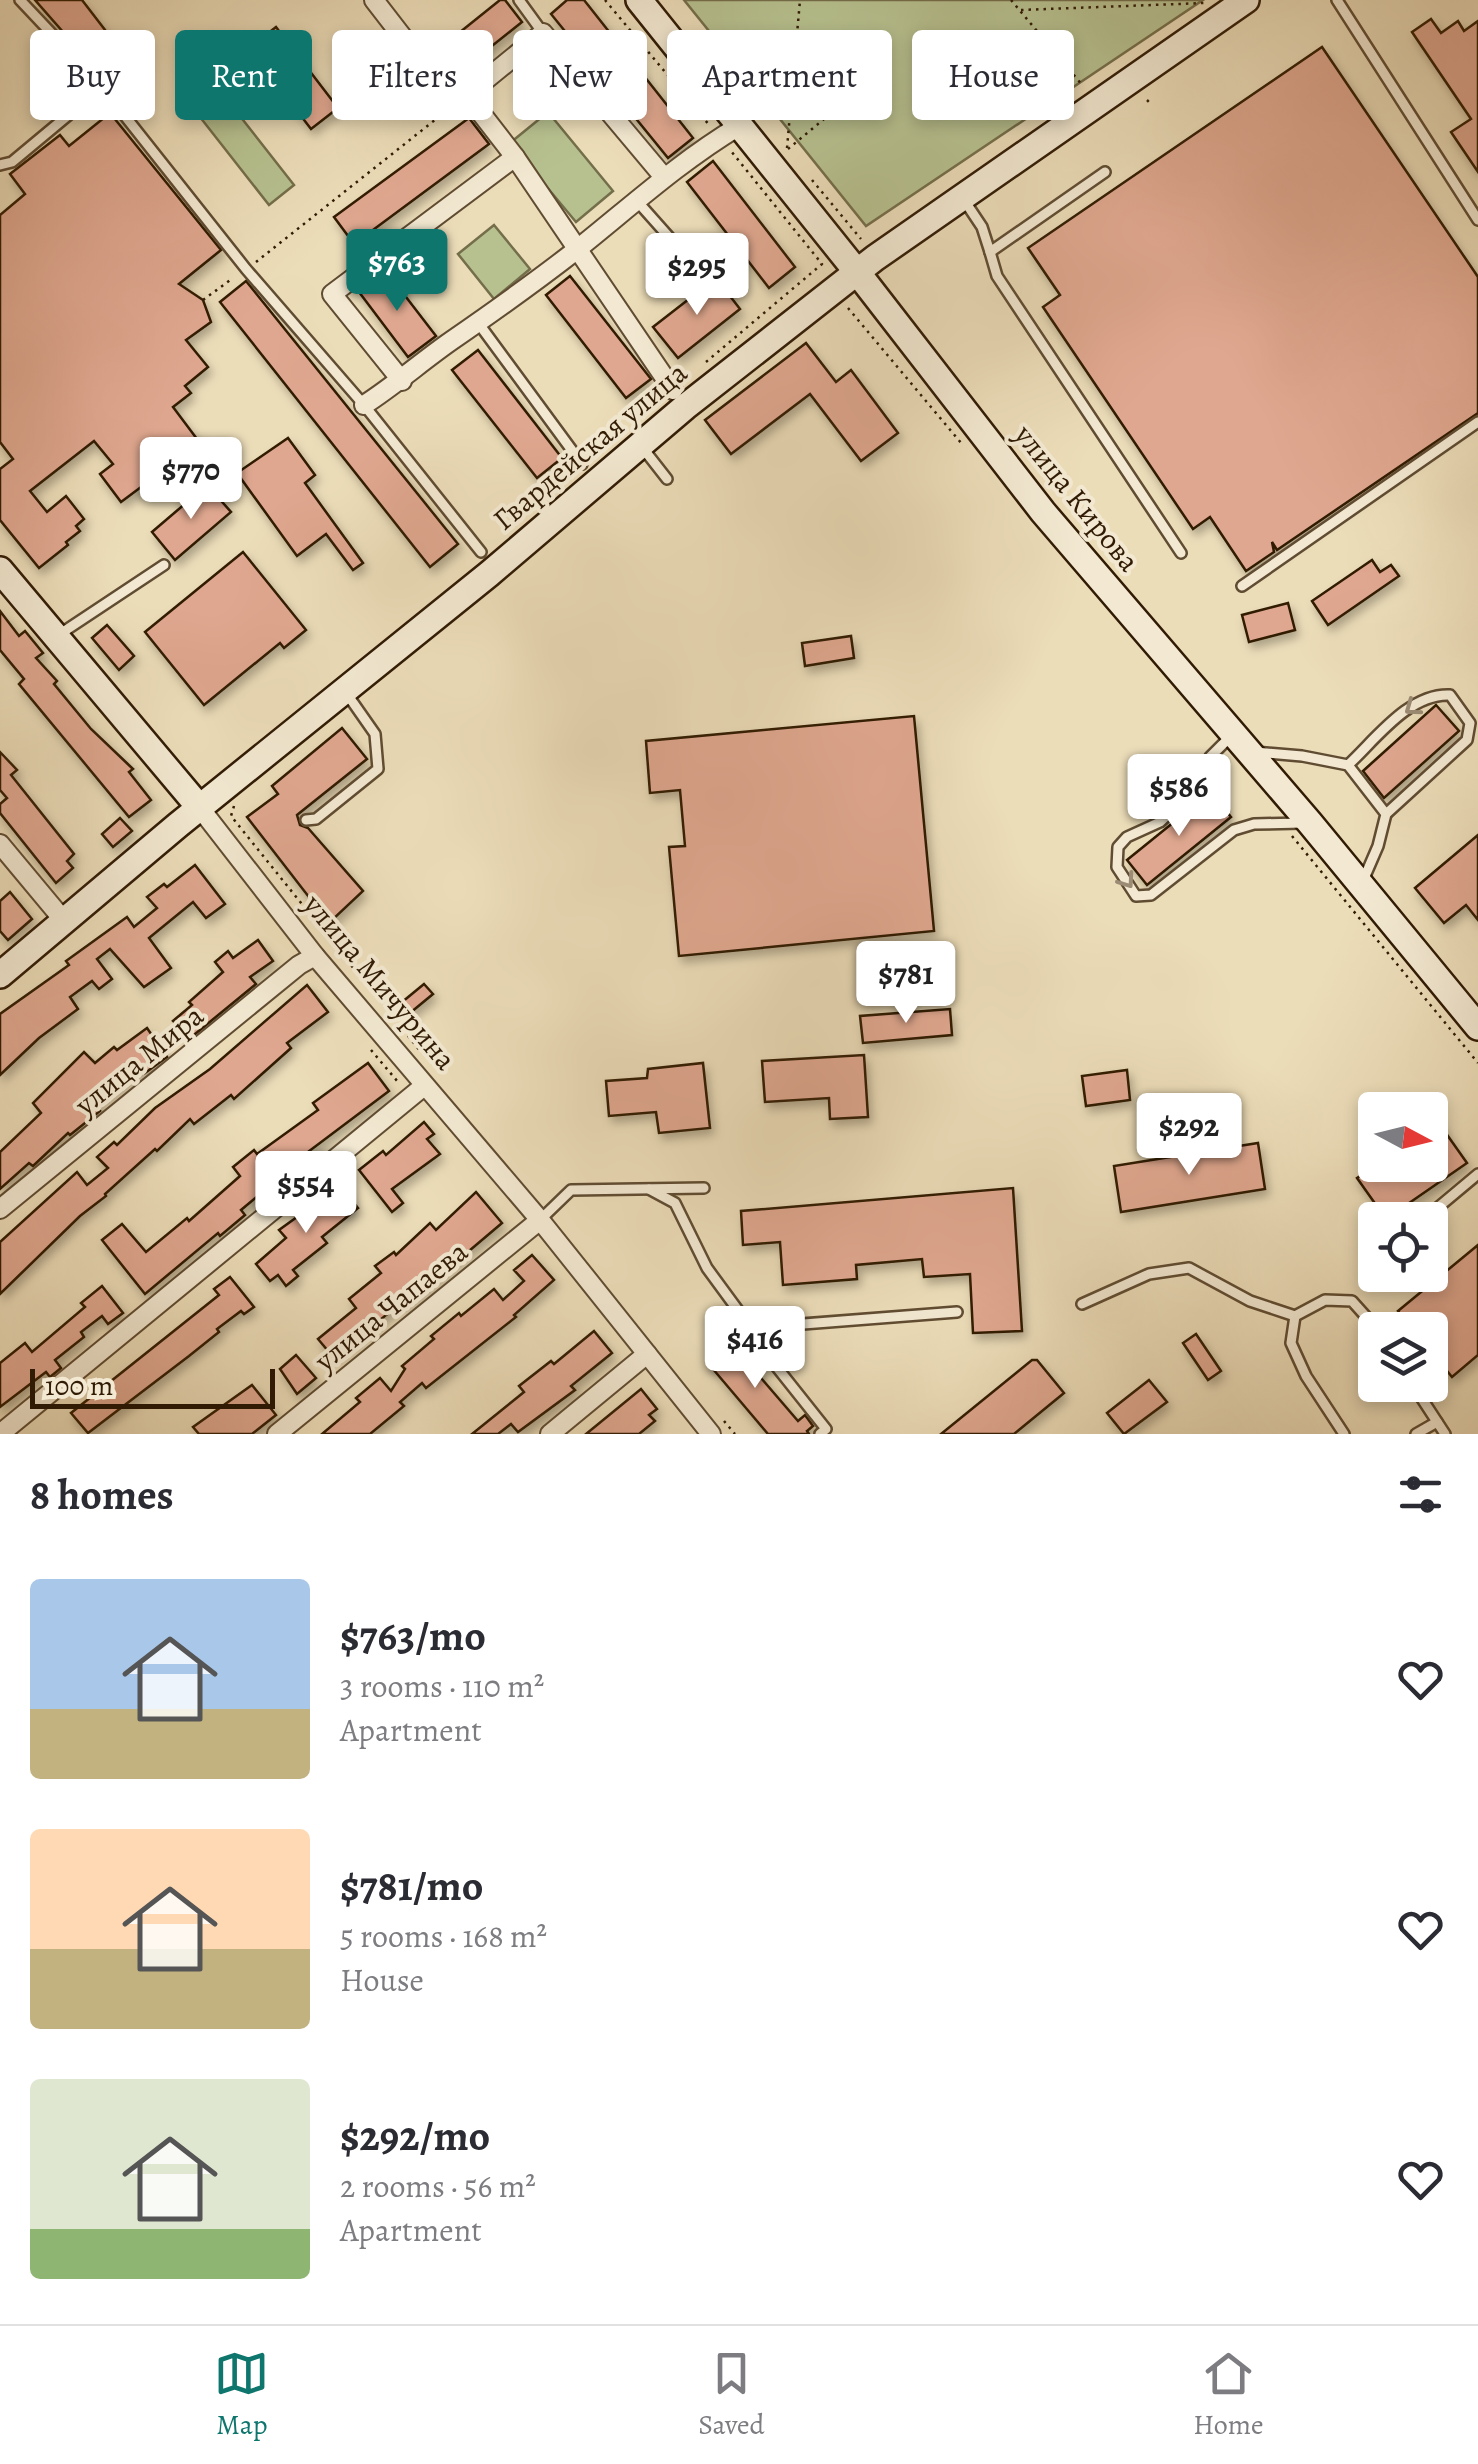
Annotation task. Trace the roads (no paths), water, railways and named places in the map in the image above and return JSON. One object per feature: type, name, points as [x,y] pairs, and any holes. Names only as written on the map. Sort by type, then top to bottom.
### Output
[{"type":"street","points":[[374,0],[397,30]]},
{"type":"street","name":"улица Кирова","points":[[639,0],[729,132],[857,272],[1043,512],[1310,822],[1478,1026]]},
{"type":"street","name":"Гвардейская улица","points":[[0,975],[346,692],[634,436],[1234,2]]},
{"type":"street","points":[[493,73],[513,57]]},
{"type":"street","points":[[486,120],[673,390]]},
{"type":"street","points":[[616,120],[663,176]]},
{"type":"street","points":[[364,405],[402,381],[577,249],[663,176],[729,132]]},
{"type":"street","points":[[402,381],[332,294],[514,156]]},
{"type":"street","name":"улица Мичурина","points":[[0,570],[200,808],[417,1091],[540,1220],[711,1434]]},
{"type":"street","points":[[0,844],[65,922]]},
{"type":"street","name":"улица Мира","points":[[0,1209],[314,956]]},
{"type":"street","points":[[0,1434],[417,1091]]},
{"type":"street","name":"улица Чапаева","points":[[277,1434],[540,1220]]},
{"type":"street","points":[[550,1434],[647,1354]]},
{"type":"lane","points":[[20,0],[48,30]]},
{"type":"lane","points":[[519,0],[541,30]]},
{"type":"lane","points":[[1337,0],[1478,220]]},
{"type":"lane","points":[[0,165],[12,162],[62,120]]},
{"type":"lane","points":[[128,120],[246,269],[364,405],[482,552]]},
{"type":"lane","points":[[990,252],[1104,172]]},
{"type":"lane","points":[[962,198],[982,227],[997,276],[1180,554]]},
{"type":"lane","points":[[636,199],[700,272]]},
{"type":"lane","points":[[479,324],[582,464]]},
{"type":"lane","points":[[1242,586],[1478,422]]},
{"type":"lane","points":[[634,436],[667,479]]},
{"type":"lane","points":[[55,638],[164,565]]},
{"type":"lane","points":[[306,820],[316,820],[378,769],[376,734],[346,692]]},
{"type":"lane","points":[[1348,765],[1410,707],[1432,694],[1450,696],[1470,722],[1467,740],[1386,814],[1378,846],[1360,886]]},
{"type":"lane","points":[[1310,822],[1254,824],[1234,830],[1151,894],[1136,896],[1117,867],[1118,847],[1128,837],[1160,822],[1188,796],[1210,757],[1241,743],[1348,765],[1386,814]]},
{"type":"lane","points":[[1445,1202],[1478,1174]]},
{"type":"lane","points":[[540,1220],[571,1190],[704,1188]]},
{"type":"lane","points":[[649,1189],[675,1202],[707,1268],[751,1328],[957,1312]]},
{"type":"lane","points":[[1082,1304],[1149,1274],[1189,1268],[1250,1302],[1296,1316],[1326,1300],[1352,1302],[1361,1312]]},
{"type":"lane","points":[[1296,1316],[1292,1343],[1306,1376],[1344,1434]]},
{"type":"lane","points":[[764,1352],[826,1429],[820,1434]]},
{"type":"lane","points":[[1424,1402],[1445,1434]]},
{"type":"lane","points":[[1416,1434],[1437,1422]]}]
